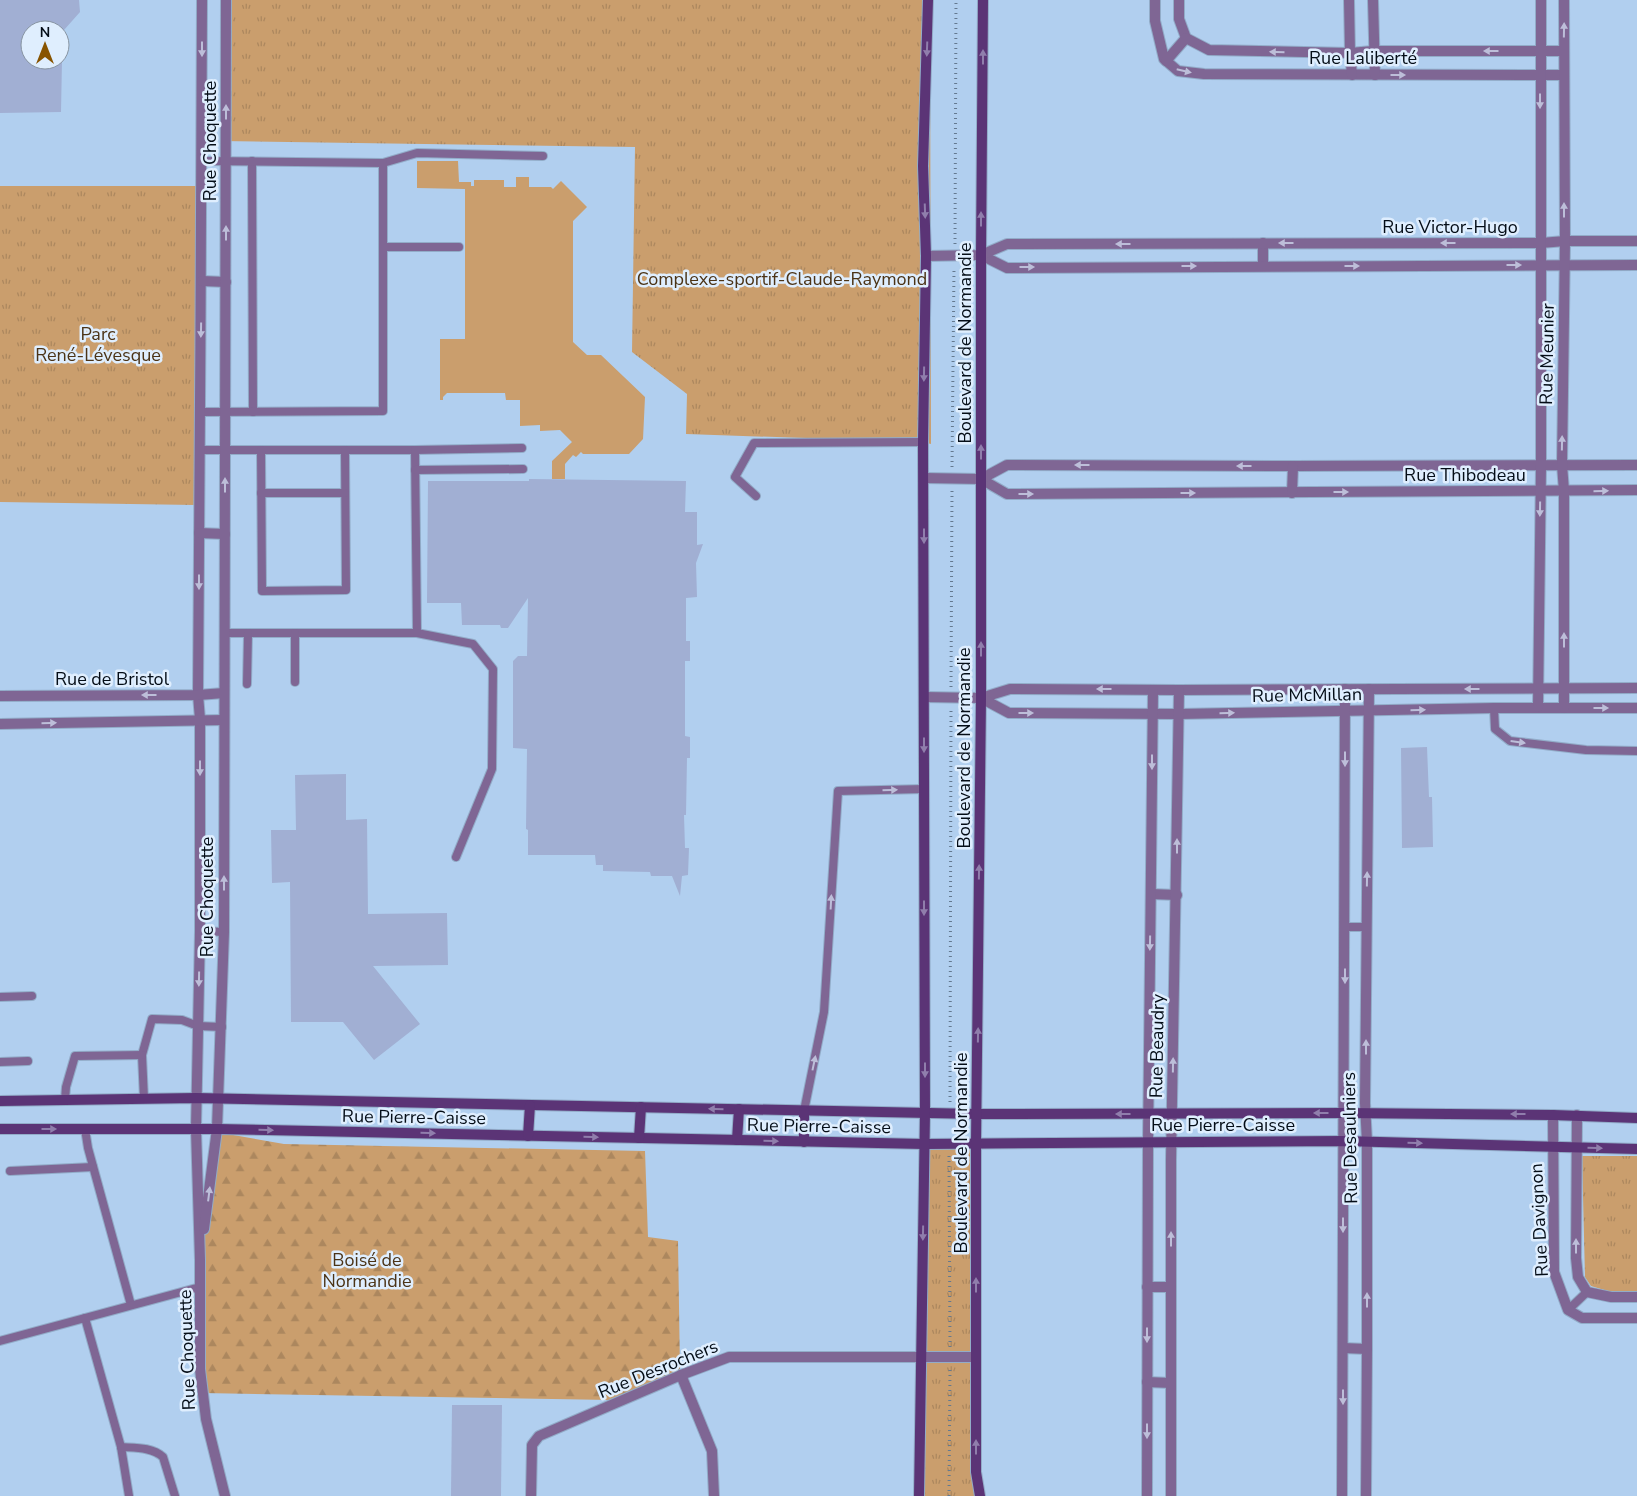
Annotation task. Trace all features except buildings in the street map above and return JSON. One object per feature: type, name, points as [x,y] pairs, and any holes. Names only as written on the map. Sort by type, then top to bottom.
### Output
[{"type":"street","name":"Rue Choquette","points":[[202,0],[202,281],[199,412],[198,695],[200,719],[200,931],[196,1129],[200,1260],[200,1369],[206,1419],[225,1496]]},
{"type":"street","name":"Rue Choquette","points":[[200,1260],[217,1129],[224,932],[226,0]]},
{"type":"street","name":"Boulevard de Normandie","points":[[919,1496],[925,1113],[923,442],[926,256],[924,166],[928,0]]},
{"type":"street","name":"Boulevard de Normandie","points":[[980,1496],[976,1472],[976,1143],[981,698],[983,0]]},
{"type":"street","points":[[1155,0],[1155,20],[1166,61],[1186,38],[1179,19],[1179,0]]},
{"type":"street","points":[[1349,0],[1352,75]]},
{"type":"street","points":[[1373,0],[1375,75]]},
{"type":"street","name":"Rue Meunier","points":[[1538,707],[1541,465],[1541,0]]},
{"type":"street","name":"Rue Meunier","points":[[1564,0],[1565,241],[1562,465],[1564,491],[1564,708]]},
{"type":"street","name":"Rue Laliberté","points":[[1186,38],[1209,50],[1350,53],[1564,51]]},
{"type":"street","name":"Rue Laliberté","points":[[1166,61],[1178,71],[1204,74],[1563,75]]},
{"type":"street","name":"Rue Victor-Hugo","points":[[926,256],[981,255],[1007,244],[1541,243],[1637,241]]},
{"type":"street","points":[[1263,244],[1263,266]]},
{"type":"street","name":"Rue Victor-Hugo","points":[[981,255],[1007,268],[1637,265]]},
{"type":"street","points":[[202,281],[226,282]]},
{"type":"street","name":"Rue Thibodeau","points":[[981,479],[1007,465],[1637,465]]},
{"type":"street","points":[[1292,493],[1293,466]]},
{"type":"street","name":"Rue Thibodeau","points":[[924,478],[981,479],[1007,494],[1637,490]]},
{"type":"street","points":[[199,533],[225,534]]},
{"type":"street","name":"Rue McMillan","points":[[924,696],[981,698],[1010,689],[1637,688]]},
{"type":"street","name":"Rue Desaulniers","points":[[1342,1496],[1346,689]]},
{"type":"street","name":"Rue Desaulniers","points":[[1366,1496],[1367,1142],[1365,1113],[1369,689]]},
{"type":"street","points":[[1493,689],[1494,708]]},
{"type":"street","name":"Rue Beaudry","points":[[1147,1496],[1152,690]]},
{"type":"street","name":"Rue Beaudry","points":[[1171,1496],[1172,1114],[1179,690]]},
{"type":"street","name":"Rue de Bristol","points":[[0,696],[198,695],[224,693]]},
{"type":"street","name":"Rue McMillan","points":[[981,698],[1009,713],[1178,714],[1538,707],[1637,708]]},
{"type":"street","points":[[0,724],[224,720]]},
{"type":"street","points":[[1151,894],[1177,895]]},
{"type":"street","name":"Rue Pierre-Caisse","points":[[0,1101],[218,1098],[950,1114],[1365,1113],[1577,1115],[1637,1118]]},
{"type":"street","points":[[528,1136],[530,1105]]},
{"type":"street","points":[[639,1138],[641,1107]]},
{"type":"street","points":[[737,1140],[739,1109]]},
{"type":"street","points":[[804,1111],[804,1142]]},
{"type":"street","name":"Rue Davignon","points":[[1553,1115],[1554,1272],[1568,1310]]},
{"type":"street","name":"Rue Davignon","points":[[1577,1115],[1576,1258],[1578,1277],[1587,1292]]},
{"type":"street","name":"Rue Pierre-Caisse","points":[[0,1130],[217,1129],[924,1144],[1343,1141],[1637,1149]]},
{"type":"street","points":[[1147,1287],[1171,1287]]},
{"type":"street","points":[[1587,1292],[1611,1297],[1637,1297]]},
{"type":"street","points":[[1568,1310],[1582,1318],[1637,1318]]},
{"type":"street","points":[[1343,1348],[1367,1349]]},
{"type":"street","name":"Rue Desrochers","points":[[531,1496],[532,1445],[539,1436],[681,1375],[729,1357],[976,1357]]},
{"type":"street","points":[[681,1375],[712,1451],[714,1496]]},
{"type":"street","points":[[1147,1382],[1171,1383]]},
{"type":"lane","points":[[202,161],[383,162],[417,153],[543,156]]},
{"type":"lane","points":[[252,162],[253,412]]},
{"type":"lane","points":[[199,412],[383,411],[383,162]]},
{"type":"lane","points":[[383,247],[459,247]]},
{"type":"lane","points":[[756,496],[735,477],[754,443],[923,442]]},
{"type":"lane","points":[[199,450],[522,448]]},
{"type":"lane","points":[[261,450],[262,591],[346,590],[345,450]]},
{"type":"lane","points":[[414,450],[417,632]]},
{"type":"lane","points":[[415,470],[524,469]]},
{"type":"lane","points":[[261,493],[345,493]]},
{"type":"lane","points":[[224,632],[417,632],[473,644],[493,669],[492,769],[456,856]]},
{"type":"lane","points":[[247,684],[248,632]]},
{"type":"lane","points":[[295,632],[295,682]]},
{"type":"lane","points":[[1494,708],[1494,728],[1510,741],[1586,750],[1637,751]]},
{"type":"lane","points":[[804,1111],[824,1012],[838,792],[924,789]]},
{"type":"lane","points":[[1345,927],[1366,928]]},
{"type":"lane","points":[[200,931],[224,932]]},
{"type":"lane","points":[[0,997],[32,996]]},
{"type":"lane","points":[[144,1099],[142,1055],[152,1020],[182,1020],[198,1026],[222,1027]]},
{"type":"lane","points":[[65,1100],[66,1088],[75,1056],[142,1055]]},
{"type":"lane","points":[[0,1062],[28,1061]]},
{"type":"lane","points":[[85,1129],[88,1148],[131,1305]]},
{"type":"lane","points":[[10,1171],[93,1167]]},
{"type":"lane","points":[[0,1341],[200,1287]]},
{"type":"lane","points":[[1568,1310],[1587,1292]]},
{"type":"lane","points":[[85,1318],[120,1447],[129,1496]]},
{"type":"lane","points":[[120,1447],[145,1448],[163,1457],[175,1496]]},
{"type":"path","points":[[950,1114],[950,697],[956,0]]},
{"type":"path","points":[[949,1144],[949,1496]]},
{"type":"green space","name":"Complexe-sportif-Claude-Raymond","points":[[221,0],[930,0],[931,444],[923,442],[686,434],[687,394],[632,352],[635,147],[220,141]]},
{"type":"green space","points":[[417,161],[458,161],[459,182],[471,182],[471,186],[474,186],[474,180],[504,180],[504,187],[516,187],[516,177],[529,177],[529,187],[551,187],[553,189],[561,181],[587,207],[573,221],[573,342],[587,355],[601,355],[645,397],[643,439],[629,454],[583,454],[581,452],[576,457],[573,455],[565,464],[565,479],[552,479],[552,461],[572,442],[560,430],[540,431],[540,425],[520,426],[520,400],[506,400],[505,393],[447,393],[443,400],[440,400],[440,339],[465,339],[465,189],[417,188]]},
{"type":"green space","name":"Parc René-Lévesque","points":[[0,186],[197,186],[195,505],[0,502]]},
{"type":"green space","name":"Boisé de Normandie","points":[[216,1132],[284,1144],[645,1151],[648,1237],[678,1241],[680,1371],[611,1400],[202,1393],[201,1235]]},
{"type":"green space","points":[[976,1143],[980,1496],[918,1496],[924,1144]]},
{"type":"green space","points":[[1582,1156],[1637,1156],[1637,1292],[1611,1292],[1591,1286],[1585,1277]]}]
